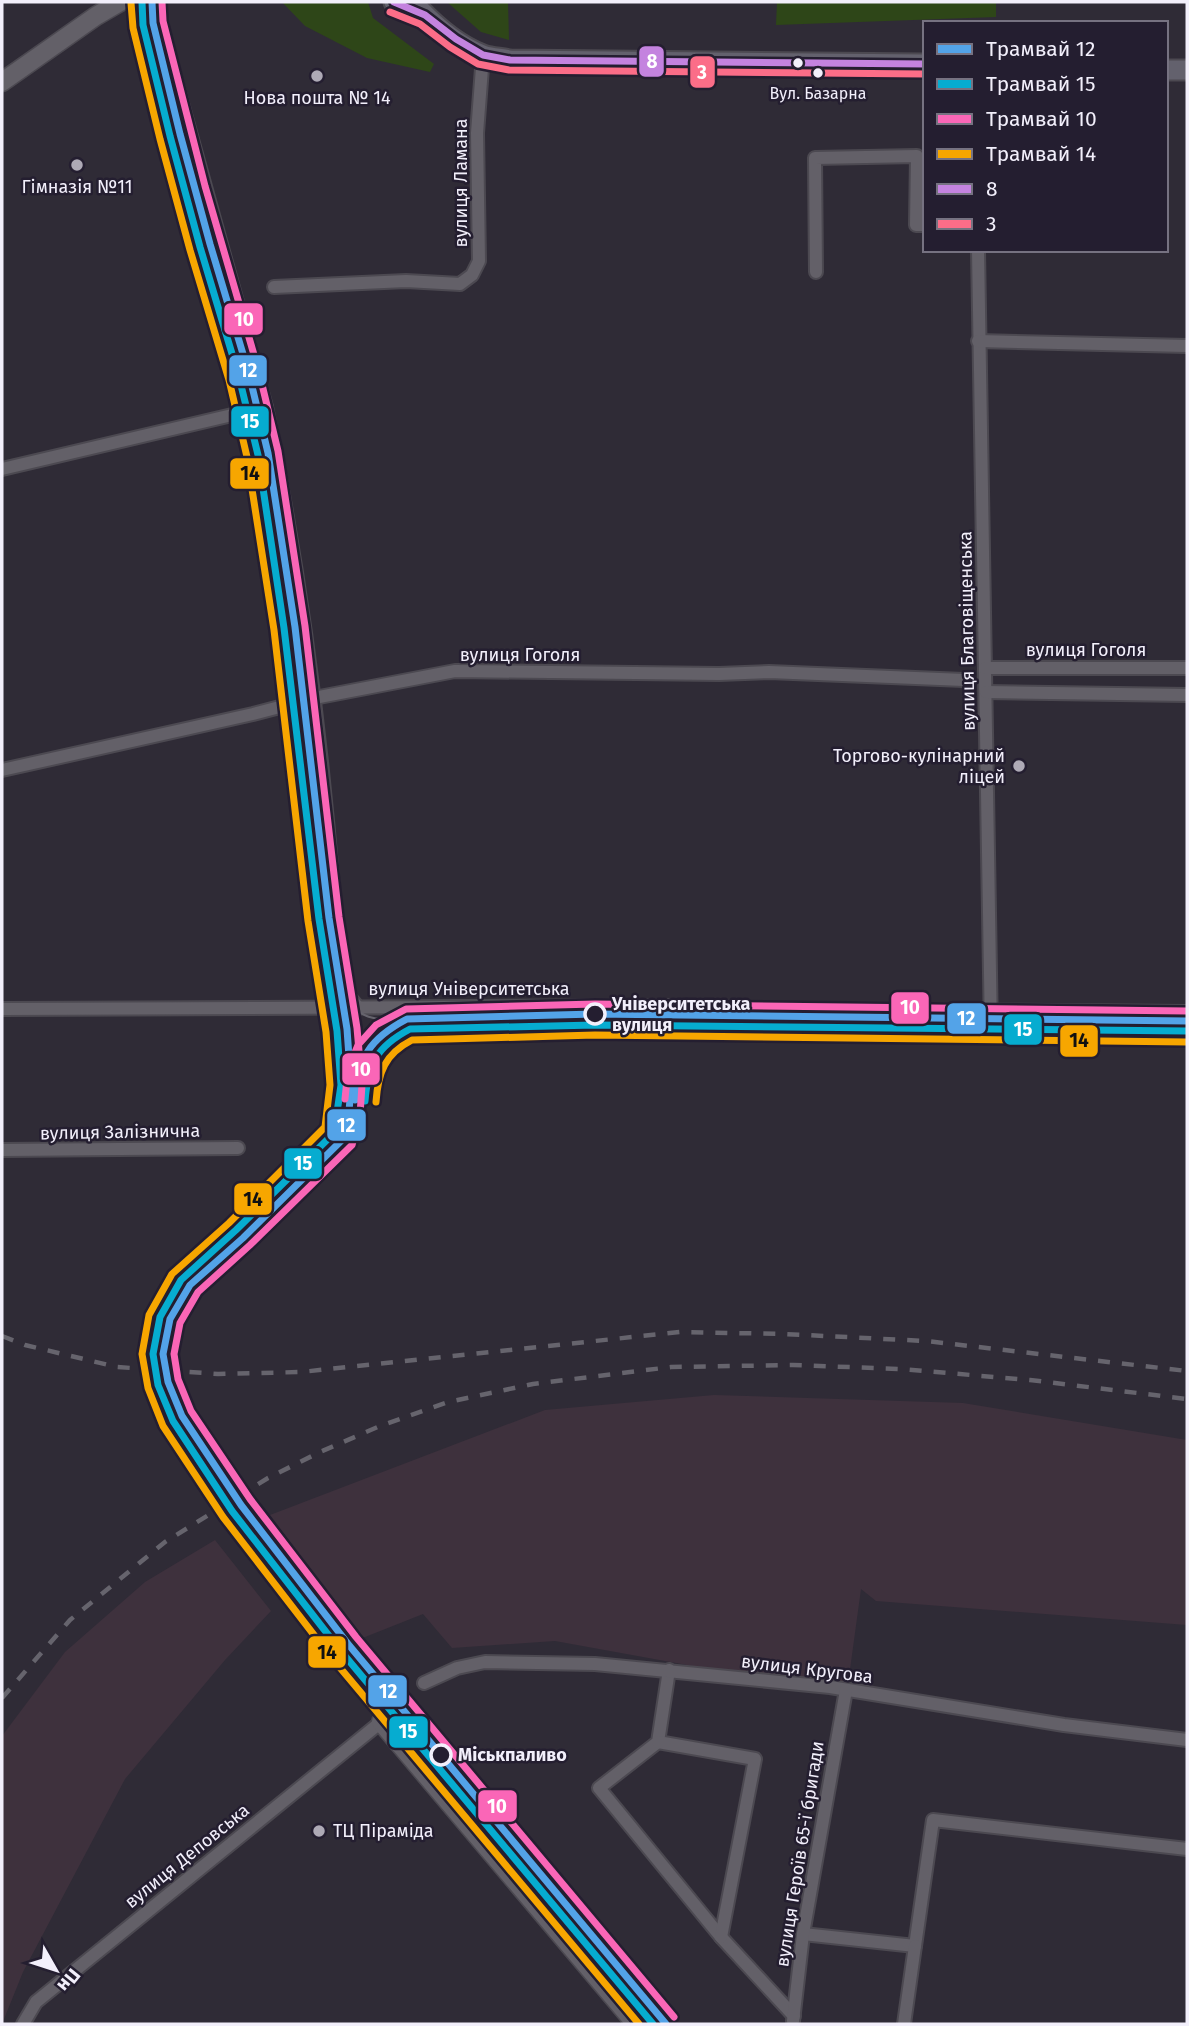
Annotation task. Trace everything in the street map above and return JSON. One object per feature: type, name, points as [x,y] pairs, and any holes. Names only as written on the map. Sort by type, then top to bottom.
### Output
[{"type":"main road","points":[[394,2],[419,8],[456,39],[483,55],[510,60],[923,64]]},
{"type":"main road","points":[[1168,70],[1187,70]]},
{"type":"street","points":[[2,82],[120,2]]},
{"type":"street","points":[[138,2],[177,160],[259,453],[295,702],[314,876],[333,1006]]},
{"type":"street","points":[[157,2],[183,111],[266,407],[296,574],[314,698],[338,949],[345,992],[357,1006]]},
{"type":"street","name":"вулиця Ламана","points":[[274,287],[406,281],[460,284],[472,275],[479,261],[477,133],[483,55]]},
{"type":"street","points":[[816,272],[816,158],[917,156],[916,225],[923,225]]},
{"type":"street","name":"вулиця Благовіщенська","points":[[978,252],[991,1033],[1187,1031]]},
{"type":"street","points":[[978,341],[1187,346]]},
{"type":"street","points":[[2,469],[266,407]]},
{"type":"street","name":"вулиця Гоголя","points":[[985,668],[1187,668]]},
{"type":"street","name":"вулиця Гоголя","points":[[2,770],[253,714],[295,702],[456,671],[719,674],[769,671],[964,680]]},
{"type":"street","points":[[986,692],[1187,695]]},
{"type":"street","name":"вулиця Університетська","points":[[2,1009],[696,1006],[991,1012],[1187,1012]]},
{"type":"street","name":"вулиця Залізнична","points":[[2,1150],[238,1148]]},
{"type":"street","name":"вулиця Кругова","points":[[424,1683],[457,1668],[485,1662],[583,1664],[669,1670],[846,1689],[1064,1725],[1187,1741]]},
{"type":"street","points":[[669,1670],[658,1742],[599,1788],[793,2020]]},
{"type":"street","name":"вулиця Героїв 65-ї бригади","points":[[793,2020],[803,1934],[846,1689]]},
{"type":"street","points":[[381,1722],[636,2024]]},
{"type":"street","name":"вулиця Деповська","points":[[23,2024],[36,2002],[381,1722]]},
{"type":"street","points":[[658,1742],[755,1759],[721,1937]]},
{"type":"street","points":[[904,2024],[933,1820],[1187,1849]]},
{"type":"street","points":[[803,1934],[915,1946]]},
{"type":"shaded area","points":[[714,1395],[963,1403],[1187,1440],[1187,1625],[876,1601],[861,1589],[848,1684],[709,1669],[555,1641],[452,1648],[423,1614],[360,1639],[270,1515],[545,1410]]},
{"type":"shaded area","points":[[215,1540],[271,1611],[225,1660],[125,1779],[23,1972],[2,2024],[2,1736],[65,1652],[145,1582]]},
{"type":"green space","points":[[282,2],[368,2],[373,18],[434,64],[430,72],[367,58],[305,26]]},
{"type":"green space","points":[[447,2],[508,2],[509,40],[481,32]]},
{"type":"green space","points":[[777,2],[996,2],[996,17],[776,25]]},
{"type":"tram line","name":"15","points":[[142,2],[143,25],[170,136],[239,377],[258,455],[284,628],[319,919],[337,1031],[341,1085],[334,1133],[181,1280],[160,1317],[153,1354],[158,1385],[173,1421],[232,1511],[340,1650],[653,2024]]},
{"type":"tram line","name":"12","points":[[152,2],[153,23],[180,134],[249,374],[268,453],[295,627],[329,918],[347,1029],[351,1085],[344,1138],[243,1238],[190,1285],[170,1319],[163,1354],[168,1382],[182,1416],[241,1505],[348,1644],[666,2024]]},
{"type":"tram line","name":"10","points":[[162,2],[163,21],[205,186],[259,372],[278,451],[305,626],[339,917],[357,1028],[362,1085],[360,1115],[352,1145],[198,1292],[180,1323],[174,1354],[178,1379],[191,1411],[250,1499],[356,1637],[674,2017]]},
{"type":"tram line","name":"14","points":[[131,3],[133,28],[160,139],[229,380],[247,457],[274,630],[308,921],[326,1032],[330,1085],[325,1127],[229,1223],[172,1274],[149,1315],[142,1354],[148,1388],[163,1426],[223,1517],[331,1657],[639,2024]]},
{"type":"tram line","points":[[340,994],[369,1017],[407,1019]]},
{"type":"tram line","name":"10","points":[[345,1099],[348,1069],[358,1045],[376,1025],[406,1009],[595,1004],[1187,1011]]},
{"type":"tram line","name":"12","points":[[355,1100],[359,1072],[368,1051],[383,1034],[407,1019],[595,1014],[1187,1021]]},
{"type":"tram line","name":"15","points":[[365,1101],[376,1058],[389,1043],[410,1029],[595,1025],[1187,1031]]},
{"type":"tram line","name":"14","points":[[376,1102],[381,1073],[389,1058],[412,1040],[595,1035],[1187,1042]]},
{"type":"railway","points":[[2,1336],[25,1345],[117,1367],[218,1374],[301,1372],[680,1332],[926,1341],[1187,1371]]},
{"type":"railway","points":[[2,1698],[70,1620],[165,1542],[268,1478],[320,1452],[380,1426],[448,1402],[533,1384],[671,1367],[793,1365],[900,1369],[1030,1380],[1187,1399]]},
{"type":"transit line","name":"8","points":[[394,2],[425,15],[456,39],[483,55],[510,60],[923,64]]},
{"type":"transit line","name":"3","points":[[390,12],[420,24],[478,64],[509,70],[923,74]]},
{"type":"place","name":"Вул. Базарна","points":[[818,73]]},
{"type":"place","name":"Нова пошта № 14","points":[[317,76]]},
{"type":"place","name":"Гімназія №11","points":[[77,165]]},
{"type":"place","name":"Торгово-кулінарний ліцей","points":[[1019,766]]},
{"type":"place","name":"Університетська вулиця","points":[[595,1014]]},
{"type":"place","name":"Міськпаливо","points":[[441,1755]]},
{"type":"place","name":"ТЦ Піраміда","points":[[319,1831]]}]
